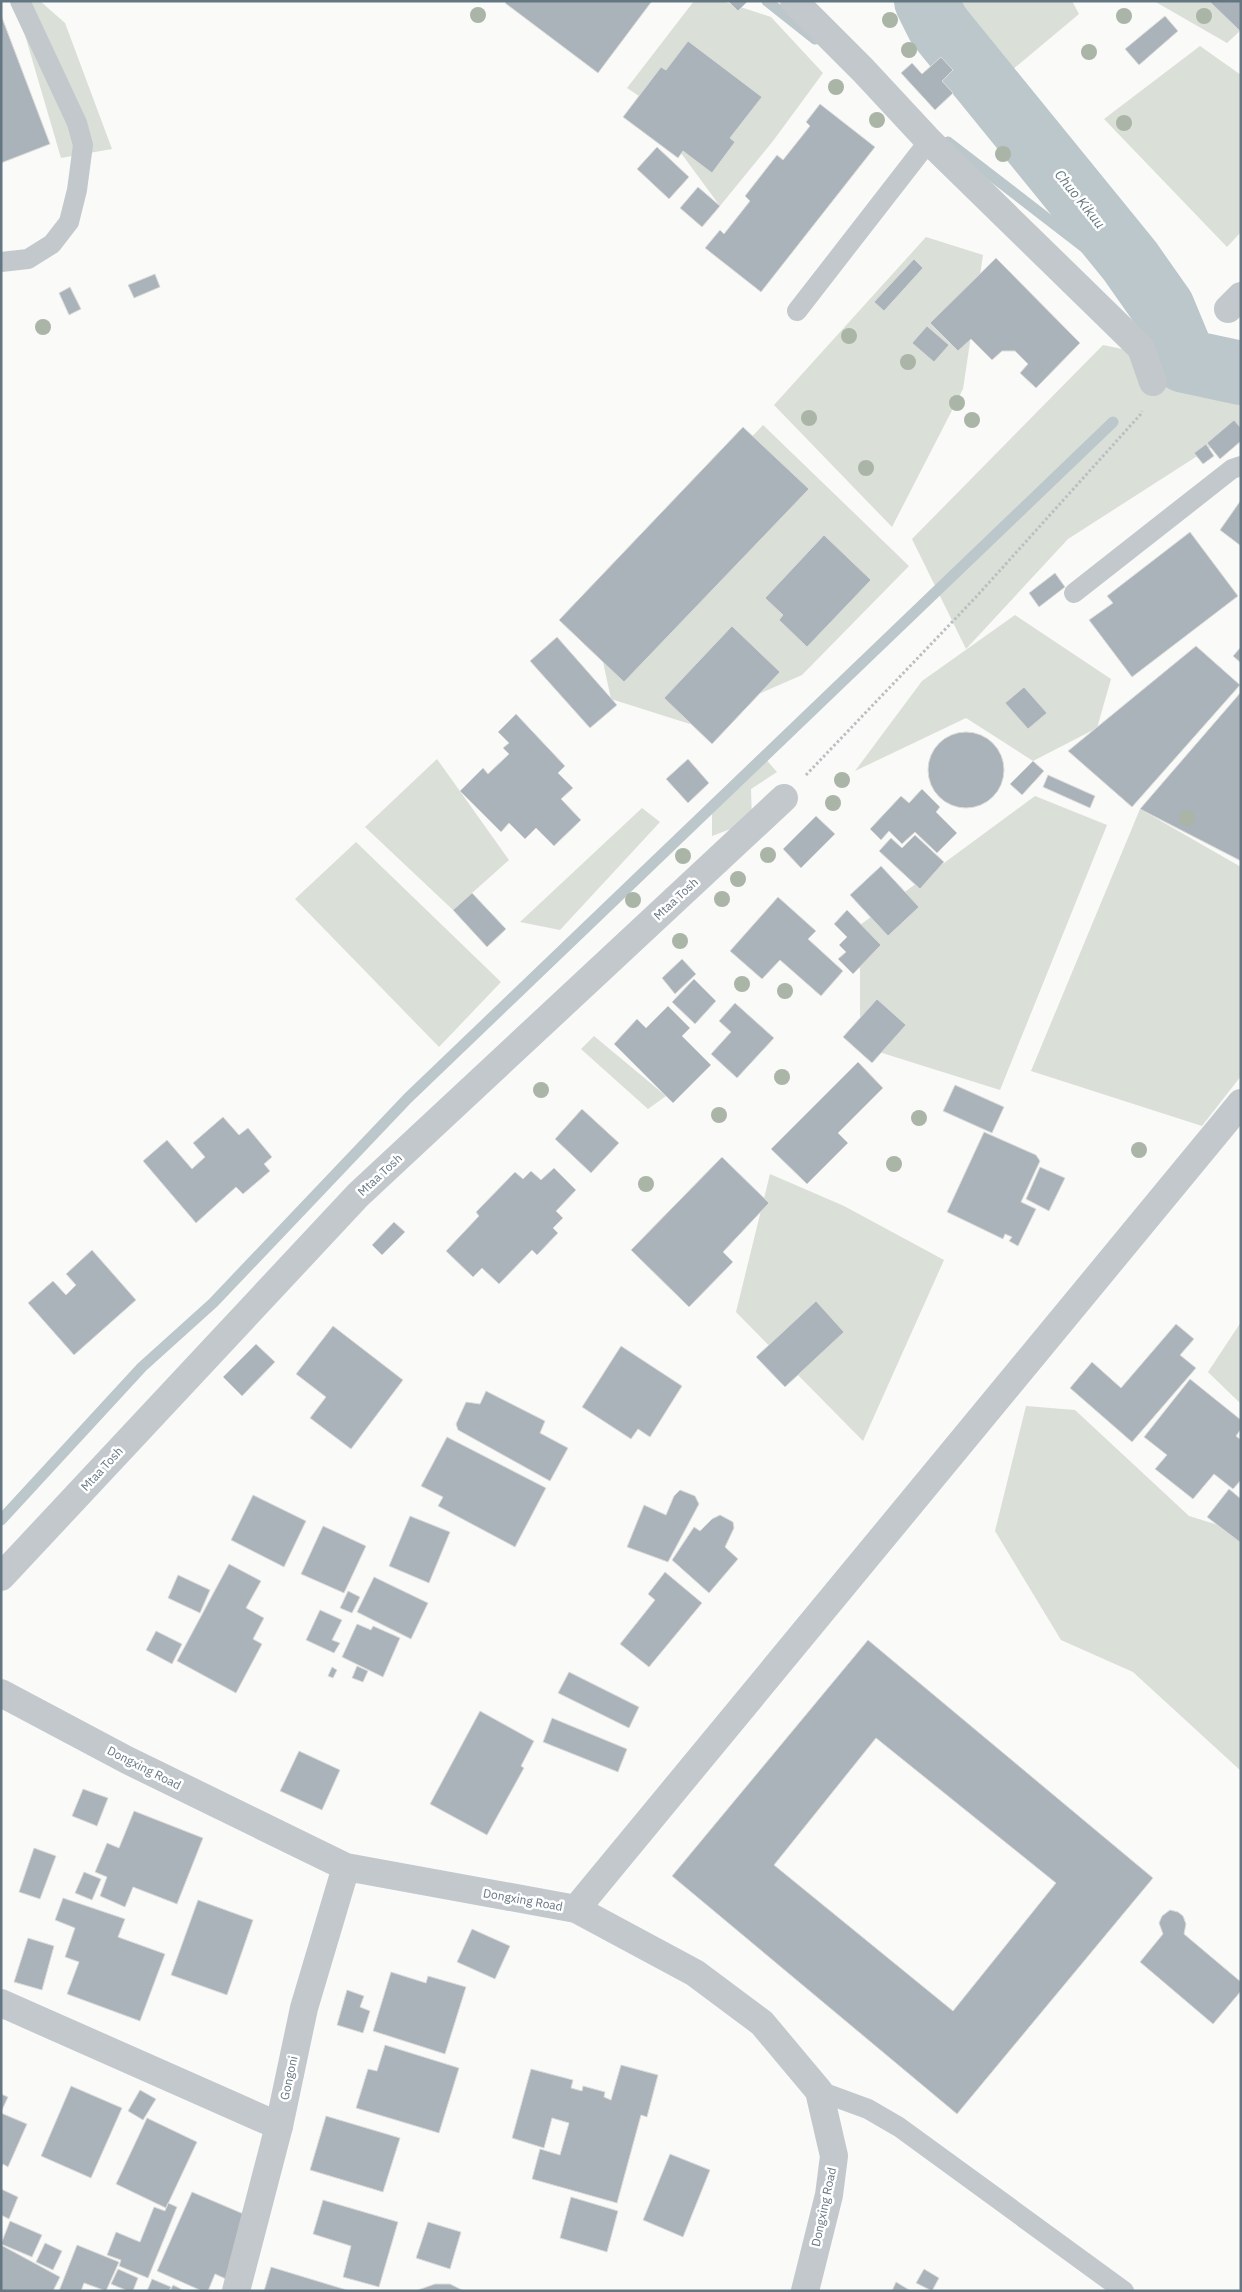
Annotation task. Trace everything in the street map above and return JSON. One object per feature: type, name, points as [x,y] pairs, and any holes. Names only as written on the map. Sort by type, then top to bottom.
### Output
[{"type":"street","points":[[794,1],[864,70],[929,142],[1141,348],[1153,382]]},
{"type":"street","name":"Mtaa Tosh","points":[[1,1576],[358,1195],[784,798]]},
{"type":"street","points":[[576,1909],[1241,1103]]},
{"type":"street","name":"Dongxing Road","points":[[1,1693],[127,1760],[346,1867],[576,1909],[695,1972],[762,2023],[819,2091],[834,2156],[829,2195],[805,2291]]},
{"type":"street","name":"Gongoni","points":[[236,2291],[279,2126],[304,2008],[346,1867]]},
{"type":"street","points":[[1,2003],[279,2126]]},
{"type":"lane","points":[[1,262],[28,259],[52,244],[69,222],[77,190],[83,145],[77,123],[20,1]]},
{"type":"lane","points":[[798,311],[929,142]]},
{"type":"lane","points":[[1074,593],[1232,469],[1241,466]]},
{"type":"lane","points":[[819,2091],[868,2109],[899,2127],[1124,2291]]},
{"type":"path","points":[[784,798],[976,597],[1140,415],[1153,382]]},
{"type":"shaded area","points":[[15,1],[40,1],[65,23],[112,149],[61,158]]},
{"type":"shaded area","points":[[694,1],[722,1],[771,17],[823,73],[773,141],[720,206],[639,96],[627,88]]},
{"type":"shaded area","points":[[951,1],[1072,1],[1079,14],[1012,70]]},
{"type":"shaded area","points":[[1154,1],[1241,1],[1241,30],[1227,43]]},
{"type":"shaded area","points":[[1200,46],[1241,75],[1241,232],[1227,247],[1104,119]]},
{"type":"shaded area","points":[[926,237],[983,255],[963,389],[892,527],[774,405]]},
{"type":"shaded area","points":[[1103,345],[1241,374],[1241,428],[1068,539],[966,649],[912,539]]},
{"type":"shaded area","points":[[763,425],[909,566],[802,675],[690,724],[611,699],[591,606]]},
{"type":"shaded area","points":[[1015,615],[1111,679],[1097,728],[1033,761],[966,718],[855,771],[922,681]]},
{"type":"shaded area","points":[[763,756],[777,772],[751,789],[752,821],[712,836],[712,812]]},
{"type":"shaded area","points":[[437,759],[509,860],[453,910],[365,827]]},
{"type":"shaded area","points":[[1035,796],[1107,825],[1000,1090],[860,1046],[860,925]]},
{"type":"shaded area","points":[[642,808],[660,822],[560,930],[520,922]]},
{"type":"shaded area","points":[[1140,809],[1241,867],[1241,1076],[1202,1126],[1031,1071]]},
{"type":"shaded area","points":[[356,842],[501,982],[439,1047],[295,899]]},
{"type":"shaded area","points":[[594,1036],[666,1096],[648,1109],[581,1049]]},
{"type":"shaded area","points":[[770,1174],[844,1206],[944,1260],[863,1441],[736,1312]]},
{"type":"shaded area","points":[[1241,1322],[1241,1404],[1208,1372]]},
{"type":"shaded area","points":[[1026,1406],[1075,1410],[1189,1516],[1241,1532],[1241,1771],[1133,1672],[1061,1640],[995,1531]]},
{"type":"building","points":[[507,1],[652,1],[598,73],[505,3]]},
{"type":"building","points":[[728,1],[748,1],[738,11]]},
{"type":"building","points":[[1209,1],[1241,1],[1241,32]]},
{"type":"building","points":[[1,15],[50,144],[1,163]]},
{"type":"building","points":[[1165,16],[1178,31],[1139,65],[1125,49]]},
{"type":"building","points":[[688,41],[762,97],[730,138],[735,142],[712,173],[683,151],[678,158],[623,117],[661,67],[666,70]]},
{"type":"building","points":[[941,57],[953,70],[942,81],[953,93],[935,110],[901,73],[912,63],[922,74]]},
{"type":"building","points":[[820,104],[875,147],[761,292],[705,248],[720,230],[724,234],[750,201],[745,196],[777,155],[783,160],[810,126],[806,122]]},
{"type":"building","points":[[657,147],[689,177],[669,199],[637,169]]},
{"type":"building","points":[[698,187],[720,206],[702,227],[680,208]]},
{"type":"building","points":[[996,258],[1080,343],[1036,388],[1020,373],[1028,364],[1015,351],[1002,351],[992,360],[971,339],[958,351],[930,323]]},
{"type":"building","points":[[914,259],[923,268],[884,311],[874,302]]},
{"type":"building","points":[[155,274],[160,287],[134,298],[128,285]]},
{"type":"building","points":[[70,287],[81,309],[69,315],[59,293]]},
{"type":"building","points":[[927,326],[949,345],[934,362],[912,343]]},
{"type":"building","points":[[1234,420],[1241,428],[1241,441],[1220,459],[1207,443]]},
{"type":"building","points":[[743,427],[809,489],[624,682],[559,620]]},
{"type":"building","points":[[1206,444],[1214,456],[1203,464],[1194,453]]},
{"type":"building","points":[[1241,500],[1241,546],[1220,530]]},
{"type":"building","points":[[1190,532],[1238,596],[1132,677],[1089,620],[1113,603],[1107,596]]},
{"type":"building","points":[[824,535],[871,580],[807,647],[779,620],[783,615],[765,598]]},
{"type":"building","points":[[1055,573],[1065,587],[1039,607],[1029,593]]},
{"type":"building","points":[[732,626],[780,672],[712,744],[664,698]]},
{"type":"building","points":[[557,637],[617,705],[590,728],[530,661]]},
{"type":"building","points":[[1196,646],[1240,685],[1132,807],[1068,751]]},
{"type":"building","points":[[1241,647],[1241,663],[1233,656]]},
{"type":"building","points":[[1024,687],[1047,713],[1028,729],[1005,703]]},
{"type":"building","points":[[1241,692],[1241,861],[1140,809]]},
{"type":"building","points":[[516,714],[565,766],[558,773],[573,788],[561,799],[581,820],[554,846],[536,828],[525,839],[509,823],[501,832],[460,791],[483,768],[488,774],[509,754],[503,748],[509,743],[498,732]]},
{"type":"building","points":[[966,732],[980,735],[993,743],[1001,756],[1004,770],[1001,784],[993,797],[980,805],[966,808],[952,805],[939,797],[931,784],[928,770],[931,756],[939,743],[952,735]]},
{"type":"building","points":[[688,759],[709,783],[688,803],[666,779]]},
{"type":"building","points":[[1033,761],[1044,771],[1022,795],[1010,784]]},
{"type":"building","points":[[1048,775],[1095,796],[1090,808],[1043,787]]},
{"type":"building","points":[[922,789],[940,807],[936,812],[957,833],[937,853],[915,832],[902,844],[889,831],[881,840],[870,829],[901,796],[909,803]]},
{"type":"building","points":[[816,816],[835,834],[801,868],[783,849]]},
{"type":"building","points":[[915,835],[944,862],[920,889],[879,851],[891,838],[902,848]]},
{"type":"building","points":[[881,866],[919,907],[888,936],[850,895]]},
{"type":"building","points":[[472,893],[506,929],[487,947],[453,910]]},
{"type":"building","points":[[778,897],[816,931],[808,939],[843,971],[821,996],[780,960],[762,979],[730,951]]},
{"type":"building","points":[[847,910],[881,945],[853,974],[838,959],[846,952],[839,945],[847,937],[834,924]]},
{"type":"building","points":[[682,959],[696,974],[675,994],[662,978]]},
{"type":"building","points":[[694,979],[716,1001],[695,1024],[672,1002]]},
{"type":"building","points":[[877,999],[906,1025],[872,1063],[843,1037]]},
{"type":"building","points":[[735,1003],[774,1038],[737,1078],[711,1054],[731,1032],[719,1021]]},
{"type":"building","points":[[668,1006],[690,1028],[682,1036],[711,1065],[673,1103],[614,1044],[637,1019],[646,1028]]},
{"type":"building","points":[[858,1062],[883,1088],[838,1133],[848,1143],[807,1184],[771,1149]]},
{"type":"building","points":[[955,1085],[1004,1107],[992,1133],[943,1111]]},
{"type":"building","points":[[582,1109],[619,1143],[591,1173],[555,1139]]},
{"type":"building","points":[[223,1117],[239,1135],[248,1128],[272,1157],[264,1164],[270,1171],[243,1194],[236,1187],[196,1223],[143,1161],[167,1140],[192,1169],[205,1157],[193,1143]]},
{"type":"building","points":[[984,1132],[1036,1155],[1040,1161],[1021,1202],[1036,1209],[1018,1246],[1009,1241],[1012,1237],[1005,1234],[1003,1239],[947,1212]]},
{"type":"building","points":[[722,1157],[769,1203],[723,1252],[733,1262],[689,1307],[631,1250]]},
{"type":"building","points":[[1040,1167],[1065,1178],[1049,1211],[1026,1199]]},
{"type":"building","points":[[554,1168],[576,1190],[556,1211],[563,1218],[553,1228],[558,1233],[537,1255],[532,1250],[499,1284],[482,1268],[473,1277],[446,1251],[479,1216],[476,1212],[515,1172],[523,1179],[531,1171],[541,1180]]},
{"type":"building","points":[[394,1222],[405,1232],[382,1255],[372,1245]]},
{"type":"building","points":[[92,1250],[136,1300],[74,1355],[28,1303],[53,1281],[66,1295],[76,1285],[66,1274]]},
{"type":"building","points":[[816,1301],[844,1332],[785,1387],[756,1357]]},
{"type":"building","points":[[1176,1324],[1194,1339],[1180,1355],[1196,1368],[1132,1442],[1070,1388],[1092,1362],[1121,1388]]},
{"type":"building","points":[[333,1326],[403,1380],[351,1449],[310,1418],[326,1397],[296,1374]]},
{"type":"building","points":[[256,1344],[275,1362],[242,1396],[223,1377]]},
{"type":"building","points":[[621,1346],[682,1386],[650,1437],[638,1429],[631,1439],[582,1407]]},
{"type":"building","points":[[1190,1379],[1241,1420],[1241,1429],[1236,1436],[1241,1440],[1241,1480],[1233,1489],[1214,1474],[1193,1499],[1155,1469],[1167,1455],[1144,1437]]},
{"type":"building","points":[[486,1391],[545,1421],[540,1433],[568,1448],[550,1481],[458,1430],[456,1424],[466,1402],[480,1404]]},
{"type":"building","points":[[447,1437],[546,1488],[515,1547],[438,1506],[443,1497],[421,1486]]},
{"type":"building","points":[[1229,1489],[1241,1499],[1241,1543],[1207,1517]]},
{"type":"building","points":[[680,1490],[695,1496],[699,1504],[668,1562],[627,1547],[644,1505],[666,1515],[674,1496]]},
{"type":"building","points":[[253,1495],[306,1521],[284,1567],[231,1540]]},
{"type":"building","points":[[720,1515],[733,1522],[734,1528],[725,1547],[738,1559],[709,1593],[672,1560],[694,1527],[700,1531],[712,1519]]},
{"type":"building","points":[[410,1516],[450,1532],[429,1583],[389,1566]]},
{"type":"building","points":[[323,1526],[366,1546],[344,1593],[301,1574]]},
{"type":"building","points":[[229,1564],[261,1581],[246,1608],[264,1618],[253,1639],[262,1644],[236,1693],[177,1661]]},
{"type":"building","points":[[665,1572],[702,1603],[649,1667],[620,1644],[655,1600],[648,1594]]},
{"type":"building","points":[[178,1575],[210,1590],[200,1613],[168,1598]]},
{"type":"building","points":[[374,1577],[428,1603],[411,1639],[357,1612]]},
{"type":"building","points":[[348,1591],[360,1597],[352,1613],[340,1608]]},
{"type":"building","points":[[320,1610],[342,1620],[332,1640],[340,1643],[334,1653],[306,1640]]},
{"type":"building","points":[[357,1624],[371,1630],[373,1626],[400,1638],[383,1677],[342,1657]]},
{"type":"building","points":[[156,1631],[182,1644],[172,1664],[146,1650]]},
{"type":"building","points":[[868,1640],[1153,1878],[957,2114],[672,1876]],"holes":[[[876,1738],[1056,1883],[953,2011],[774,1865]]]},
{"type":"building","points":[[357,1666],[368,1671],[363,1682],[352,1678]]},
{"type":"building","points":[[332,1667],[337,1670],[333,1678],[328,1676]]},
{"type":"building","points":[[569,1672],[639,1707],[629,1728],[558,1693]]},
{"type":"building","points":[[480,1711],[534,1741],[521,1766],[524,1768],[487,1835],[430,1804]]},
{"type":"building","points":[[552,1718],[627,1749],[618,1772],[543,1742]]},
{"type":"building","points":[[299,1751],[340,1770],[322,1810],[280,1791]]},
{"type":"building","points":[[83,1789],[108,1798],[97,1826],[72,1816]]},
{"type":"building","points":[[134,1811],[203,1838],[177,1904],[133,1887],[125,1907],[100,1896],[107,1877],[95,1872],[107,1843],[119,1848]]},
{"type":"building","points":[[34,1848],[56,1856],[40,1899],[19,1892]]},
{"type":"building","points":[[84,1872],[101,1879],[92,1900],[75,1893]]},
{"type":"building","points":[[63,1898],[125,1919],[118,1937],[165,1954],[140,2021],[67,1994],[79,1962],[65,1957],[75,1928],[55,1920]]},
{"type":"building","points":[[198,1900],[253,1920],[227,1995],[171,1975]]},
{"type":"building","points":[[1170,1910],[1178,1912],[1183,1916],[1186,1924],[1184,1934],[1241,1982],[1241,1991],[1213,2024],[1140,1962],[1163,1934],[1159,1923],[1162,1916]]},
{"type":"building","points":[[472,1929],[510,1946],[495,1979],[457,1962]]},
{"type":"building","points":[[28,1938],[54,1946],[42,1990],[14,1982]]},
{"type":"building","points":[[391,1972],[426,1983],[428,1976],[466,1987],[445,2054],[373,2031]]},
{"type":"building","points":[[347,1990],[364,1996],[360,2007],[370,2011],[363,2033],[337,2025]]},
{"type":"building","points":[[385,2045],[459,2068],[439,2133],[356,2108],[368,2069],[377,2071]]},
{"type":"building","points":[[621,2065],[658,2075],[647,2117],[641,2115],[617,2203],[532,2179],[540,2149],[560,2155],[569,2123],[552,2118],[544,2148],[512,2138],[531,2069],[573,2080],[571,2088],[582,2091],[583,2086],[605,2092],[604,2097],[611,2100]]},
{"type":"building","points":[[71,2086],[122,2108],[91,2178],[41,2156]]},
{"type":"building","points":[[140,2090],[156,2099],[143,2120],[128,2111]]},
{"type":"building","points":[[1,2094],[8,2097],[1,2112]]},
{"type":"building","points":[[1,2113],[27,2124],[8,2167],[3,2164],[1,2168]]},
{"type":"building","points":[[326,2116],[400,2138],[383,2192],[310,2170]]},
{"type":"building","points":[[147,2118],[197,2142],[166,2208],[116,2184]]},
{"type":"building","points":[[670,2154],[710,2170],[683,2237],[643,2220]]},
{"type":"building","points":[[1,2189],[18,2197],[9,2219],[1,2215]]},
{"type":"building","points":[[192,2192],[253,2218],[226,2279],[215,2274],[208,2291],[202,2291],[157,2271]]},
{"type":"building","points":[[571,2197],[618,2211],[607,2252],[560,2238]]},
{"type":"building","points":[[323,2200],[398,2222],[379,2287],[343,2277],[351,2246],[313,2234]]},
{"type":"building","points":[[168,2203],[177,2207],[148,2278],[119,2266],[121,2260],[107,2255],[116,2232],[140,2242],[154,2207],[165,2211]]},
{"type":"building","points":[[10,2221],[42,2235],[32,2257],[1,2244]]},
{"type":"building","points":[[428,2222],[461,2232],[450,2269],[416,2258]]},
{"type":"building","points":[[45,2243],[62,2251],[53,2270],[36,2262]]},
{"type":"building","points":[[1,2245],[60,2277],[53,2291],[1,2291]]},
{"type":"building","points":[[77,2245],[119,2262],[106,2291],[84,2283],[81,2291],[59,2291]]},
{"type":"building","points":[[271,2267],[350,2291],[264,2291]]},
{"type":"building","points":[[118,2269],[138,2278],[133,2291],[128,2291],[111,2284]]},
{"type":"building","points":[[924,2269],[939,2278],[932,2291],[916,2283]]},
{"type":"building","points":[[152,2279],[171,2287],[169,2291],[147,2291]]},
{"type":"building","points":[[896,2282],[911,2291],[892,2291]]},
{"type":"building","points":[[435,2284],[450,2284],[464,2291],[415,2291]]},
{"type":"building","points":[[173,2285],[185,2291],[170,2291]]},
{"type":"waterway","points":[[767,1],[815,39]]},
{"type":"waterway","name":"Chuo Kikuu","points":[[926,1],[938,25],[1130,261],[1163,308],[1185,361],[1241,373]]},
{"type":"waterway","points":[[948,142],[1163,308]]},
{"type":"waterway","points":[[1,1520],[142,1367],[213,1303],[408,1098],[1113,422]]}]
